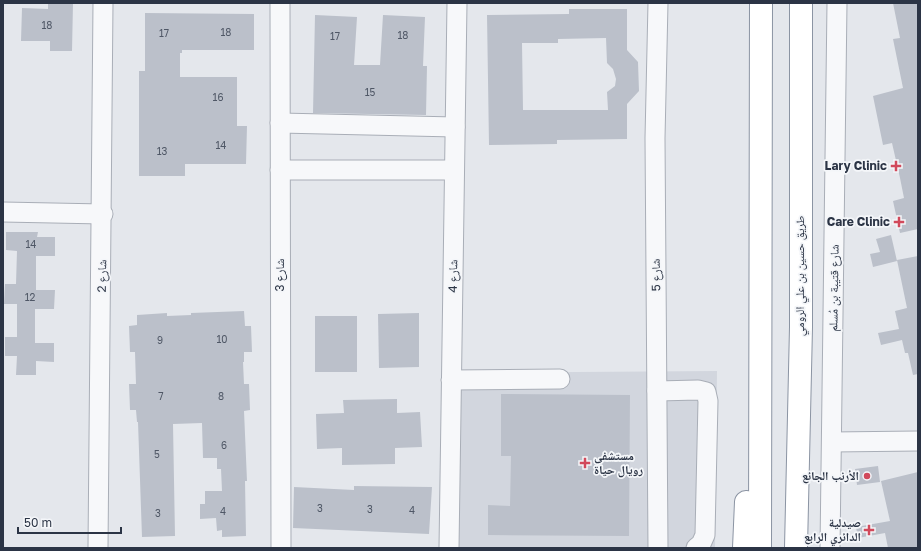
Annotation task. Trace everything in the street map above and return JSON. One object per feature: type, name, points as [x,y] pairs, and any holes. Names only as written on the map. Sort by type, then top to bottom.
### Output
[{"type":"highway","points":[[760,548],[761,3]]},
{"type":"highway","name":"طريق حسين بن علي الرومي","points":[[796,548],[800,327],[801,3]]},
{"type":"highway","points":[[744,548],[748,445],[760,302]]},
{"type":"highway","points":[[800,327],[810,548]]},
{"type":"street","name":"شارع 2","points":[[98,548],[103,214],[104,3]]},
{"type":"street","name":"شارع 3","points":[[280,3],[280,548]]},
{"type":"street","name":"شارع 4","points":[[449,548],[457,3]]},
{"type":"street","name":"شارع 5","points":[[658,3],[655,138],[658,548]]},
{"type":"street","name":"شارع قتيبة بن مُسلم","points":[[830,548],[837,3]]},
{"type":"street","points":[[280,123],[455,127]]},
{"type":"street","points":[[280,170],[454,170]]},
{"type":"street","points":[[3,212],[103,214]]},
{"type":"street","points":[[451,380],[560,379]]},
{"type":"street","points":[[657,391],[698,390],[706,392],[708,401],[705,535],[701,544],[696,548]]},
{"type":"street","points":[[832,442],[918,441]]},
{"type":"shaded area","name":"مستشفى رويال حياة","points":[[717,371],[715,548],[455,548],[454,373]]},
{"type":"building","points":[[48,3],[73,3],[72,51],[50,51],[50,41],[21,41],[22,8],[48,9]]},
{"type":"building","points":[[893,3],[918,3],[918,229],[900,233],[893,201],[904,198],[892,143],[883,145],[873,96],[903,88],[893,39],[900,38]]},
{"type":"building","points":[[569,9],[627,9],[627,50],[638,62],[639,91],[627,104],[627,139],[557,140],[557,144],[489,145],[487,15],[569,14]],"holes":[[[606,38],[607,63],[613,69],[616,79],[615,86],[607,92],[608,110],[523,110],[522,43],[558,43],[558,39]]]},
{"type":"building","points":[[145,13],[254,14],[254,50],[182,50],[182,53],[180,53],[180,77],[237,77],[237,126],[247,126],[246,164],[185,164],[185,176],[139,176],[139,71],[145,71]]},
{"type":"building","points":[[315,15],[357,17],[354,65],[380,65],[383,15],[425,17],[423,66],[427,66],[426,115],[313,113]]},
{"type":"building","points":[[6,232],[38,232],[37,237],[55,237],[55,256],[36,256],[36,290],[55,290],[54,309],[35,309],[35,343],[54,343],[54,362],[36,361],[36,375],[16,375],[17,356],[5,356],[5,337],[17,337],[17,304],[4,304],[5,284],[16,284],[17,251],[6,250]]},
{"type":"building","points":[[891,235],[897,261],[873,267],[870,254],[880,252],[876,239]]},
{"type":"building","points":[[918,256],[918,374],[913,375],[908,353],[905,353],[902,340],[881,345],[878,333],[899,329],[895,311],[907,308],[897,260]]},
{"type":"building","points":[[244,311],[245,326],[251,326],[252,352],[244,352],[243,362],[244,384],[249,384],[250,410],[244,411],[247,481],[245,481],[246,536],[222,537],[222,530],[217,531],[216,518],[200,519],[200,504],[205,504],[205,491],[222,491],[221,469],[217,469],[217,458],[203,458],[202,423],[173,424],[175,536],[142,537],[138,422],[136,410],[130,410],[129,384],[136,384],[135,352],[130,352],[129,326],[137,325],[137,315],[167,313],[167,316],[191,315],[191,313]]},
{"type":"building","points":[[419,313],[419,367],[379,368],[378,314]]},
{"type":"building","points":[[315,316],[357,316],[357,372],[315,372]]},
{"type":"building","points":[[501,394],[630,395],[629,536],[488,535],[488,505],[510,506],[511,456],[501,456]]},
{"type":"building","points":[[397,399],[397,413],[420,412],[422,447],[395,448],[395,464],[342,465],[342,448],[317,449],[316,414],[344,413],[343,400]]},
{"type":"building","name":"الأرنب الجائع","points":[[878,466],[880,482],[857,485],[855,469]]},
{"type":"building","points":[[918,472],[918,548],[888,548],[885,533],[858,538],[856,527],[890,521],[881,481]]},
{"type":"building","points":[[354,486],[432,487],[429,534],[293,528],[294,487],[354,490]]},
{"type":"place","name":"Lary Clinic","points":[[896,166]]},
{"type":"place","name":"Care Clinic","points":[[899,222]]},
{"type":"place","name":"مستشفى رويال حياة","points":[[585,463]]},
{"type":"place","name":"الأرنب الجائع","points":[[867,476]]},
{"type":"place","name":"صيدلية الدائري الرابع","points":[[869,530]]}]
